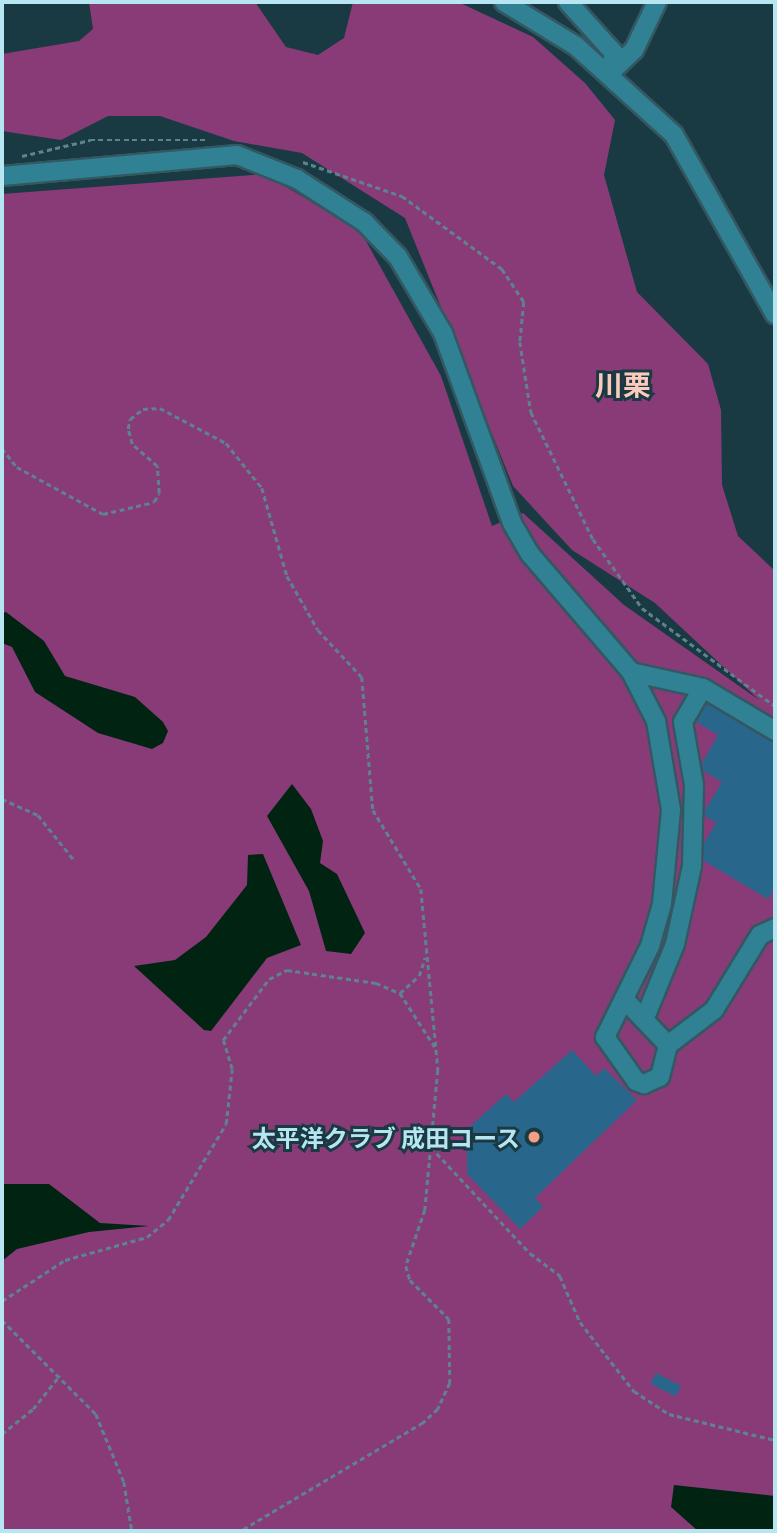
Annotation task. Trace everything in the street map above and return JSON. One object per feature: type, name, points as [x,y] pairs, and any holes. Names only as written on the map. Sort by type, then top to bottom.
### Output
[{"type":"street","points":[[504,2],[610,74],[687,154],[775,314]]},
{"type":"street","points":[[568,2],[614,53],[610,74]]},
{"type":"street","points":[[610,74],[634,50],[657,2]]},
{"type":"street","points":[[2,176],[237,155],[267,163],[364,222],[426,296],[512,523],[530,554],[631,672],[656,721],[671,810],[662,904],[624,999],[605,1037],[636,1081],[660,1077],[668,1045],[714,1010],[768,932],[775,912]]},
{"type":"street","points":[[631,672],[703,688],[775,731]]},
{"type":"street","points":[[644,1020],[675,944],[692,866],[694,785],[683,722],[703,688]]},
{"type":"street","points":[[624,999],[668,1045]]},
{"type":"path","points":[[2,448],[17,467],[103,514],[154,502],[159,493],[157,466],[132,444],[128,429],[130,419],[143,409],[160,408],[198,426],[226,443],[254,472],[287,576],[318,630],[362,677],[373,810],[421,889],[437,1050],[425,1210],[406,1266],[410,1280],[449,1319],[453,1331],[450,1383],[438,1409],[377,1446],[342,1475],[241,1531]]},
{"type":"path","points":[[2,799],[38,816],[74,860]]},
{"type":"path","points":[[400,993],[419,976],[426,955]]},
{"type":"path","points":[[2,1301],[65,1260],[147,1237],[168,1220],[226,1124],[232,1069],[223,1040],[269,979],[287,970],[376,983],[400,993],[437,1050]]},
{"type":"path","points":[[431,1147],[530,1253],[560,1276],[580,1322],[634,1391],[669,1414],[775,1440]]},
{"type":"path","points":[[2,1320],[60,1375],[96,1414],[124,1482],[132,1531]]},
{"type":"path","points":[[2,1434],[33,1409],[60,1375]]},
{"type":"shaded area","name":"太平洋クラブ 成田コース","points":[[89,2],[255,2],[286,47],[318,55],[344,38],[353,2],[458,2],[533,37],[585,83],[615,120],[604,175],[637,292],[708,364],[721,410],[722,485],[738,536],[775,571],[775,1531],[2,1531],[2,194],[265,174],[361,232],[441,376],[492,526],[523,513],[624,605],[759,700],[655,603],[572,550],[513,486],[405,218],[302,153],[234,141],[160,116],[108,116],[61,140],[2,131],[2,54],[79,41],[93,29]]},
{"type":"shaded area","points":[[6,612],[44,641],[65,676],[135,697],[163,722],[168,731],[163,743],[152,749],[98,733],[35,692],[12,647],[2,643],[2,613]]},
{"type":"shaded area","points":[[292,784],[311,809],[323,841],[320,863],[337,874],[365,933],[351,954],[326,951],[309,891],[267,816]]},
{"type":"shaded area","points":[[263,854],[301,945],[267,958],[211,1031],[204,1030],[134,966],[175,960],[206,937],[247,885],[248,855]]},
{"type":"shaded area","points":[[2,1184],[49,1184],[100,1223],[149,1226],[89,1232],[17,1249],[2,1261]]},
{"type":"shaded area","points":[[674,1485],[775,1496],[775,1531],[698,1531],[671,1507]]},
{"type":"building","points":[[707,704],[775,742],[775,887],[768,899],[704,861],[704,843],[716,823],[705,816],[705,810],[722,782],[703,771],[702,763],[718,735],[696,722]]},
{"type":"building","name":"太平洋クラブ 成田コース","points":[[572,1050],[596,1076],[604,1068],[637,1100],[535,1198],[543,1207],[520,1229],[467,1174],[467,1150],[475,1143],[464,1132],[506,1094],[514,1102]]},
{"type":"building","points":[[656,1373],[681,1386],[676,1396],[651,1384]]},
{"type":"place","name":"太平洋クラブ 成田コース","points":[[534,1137]]},
{"type":"district","name":"川栗","points":[[623,383]]}]
